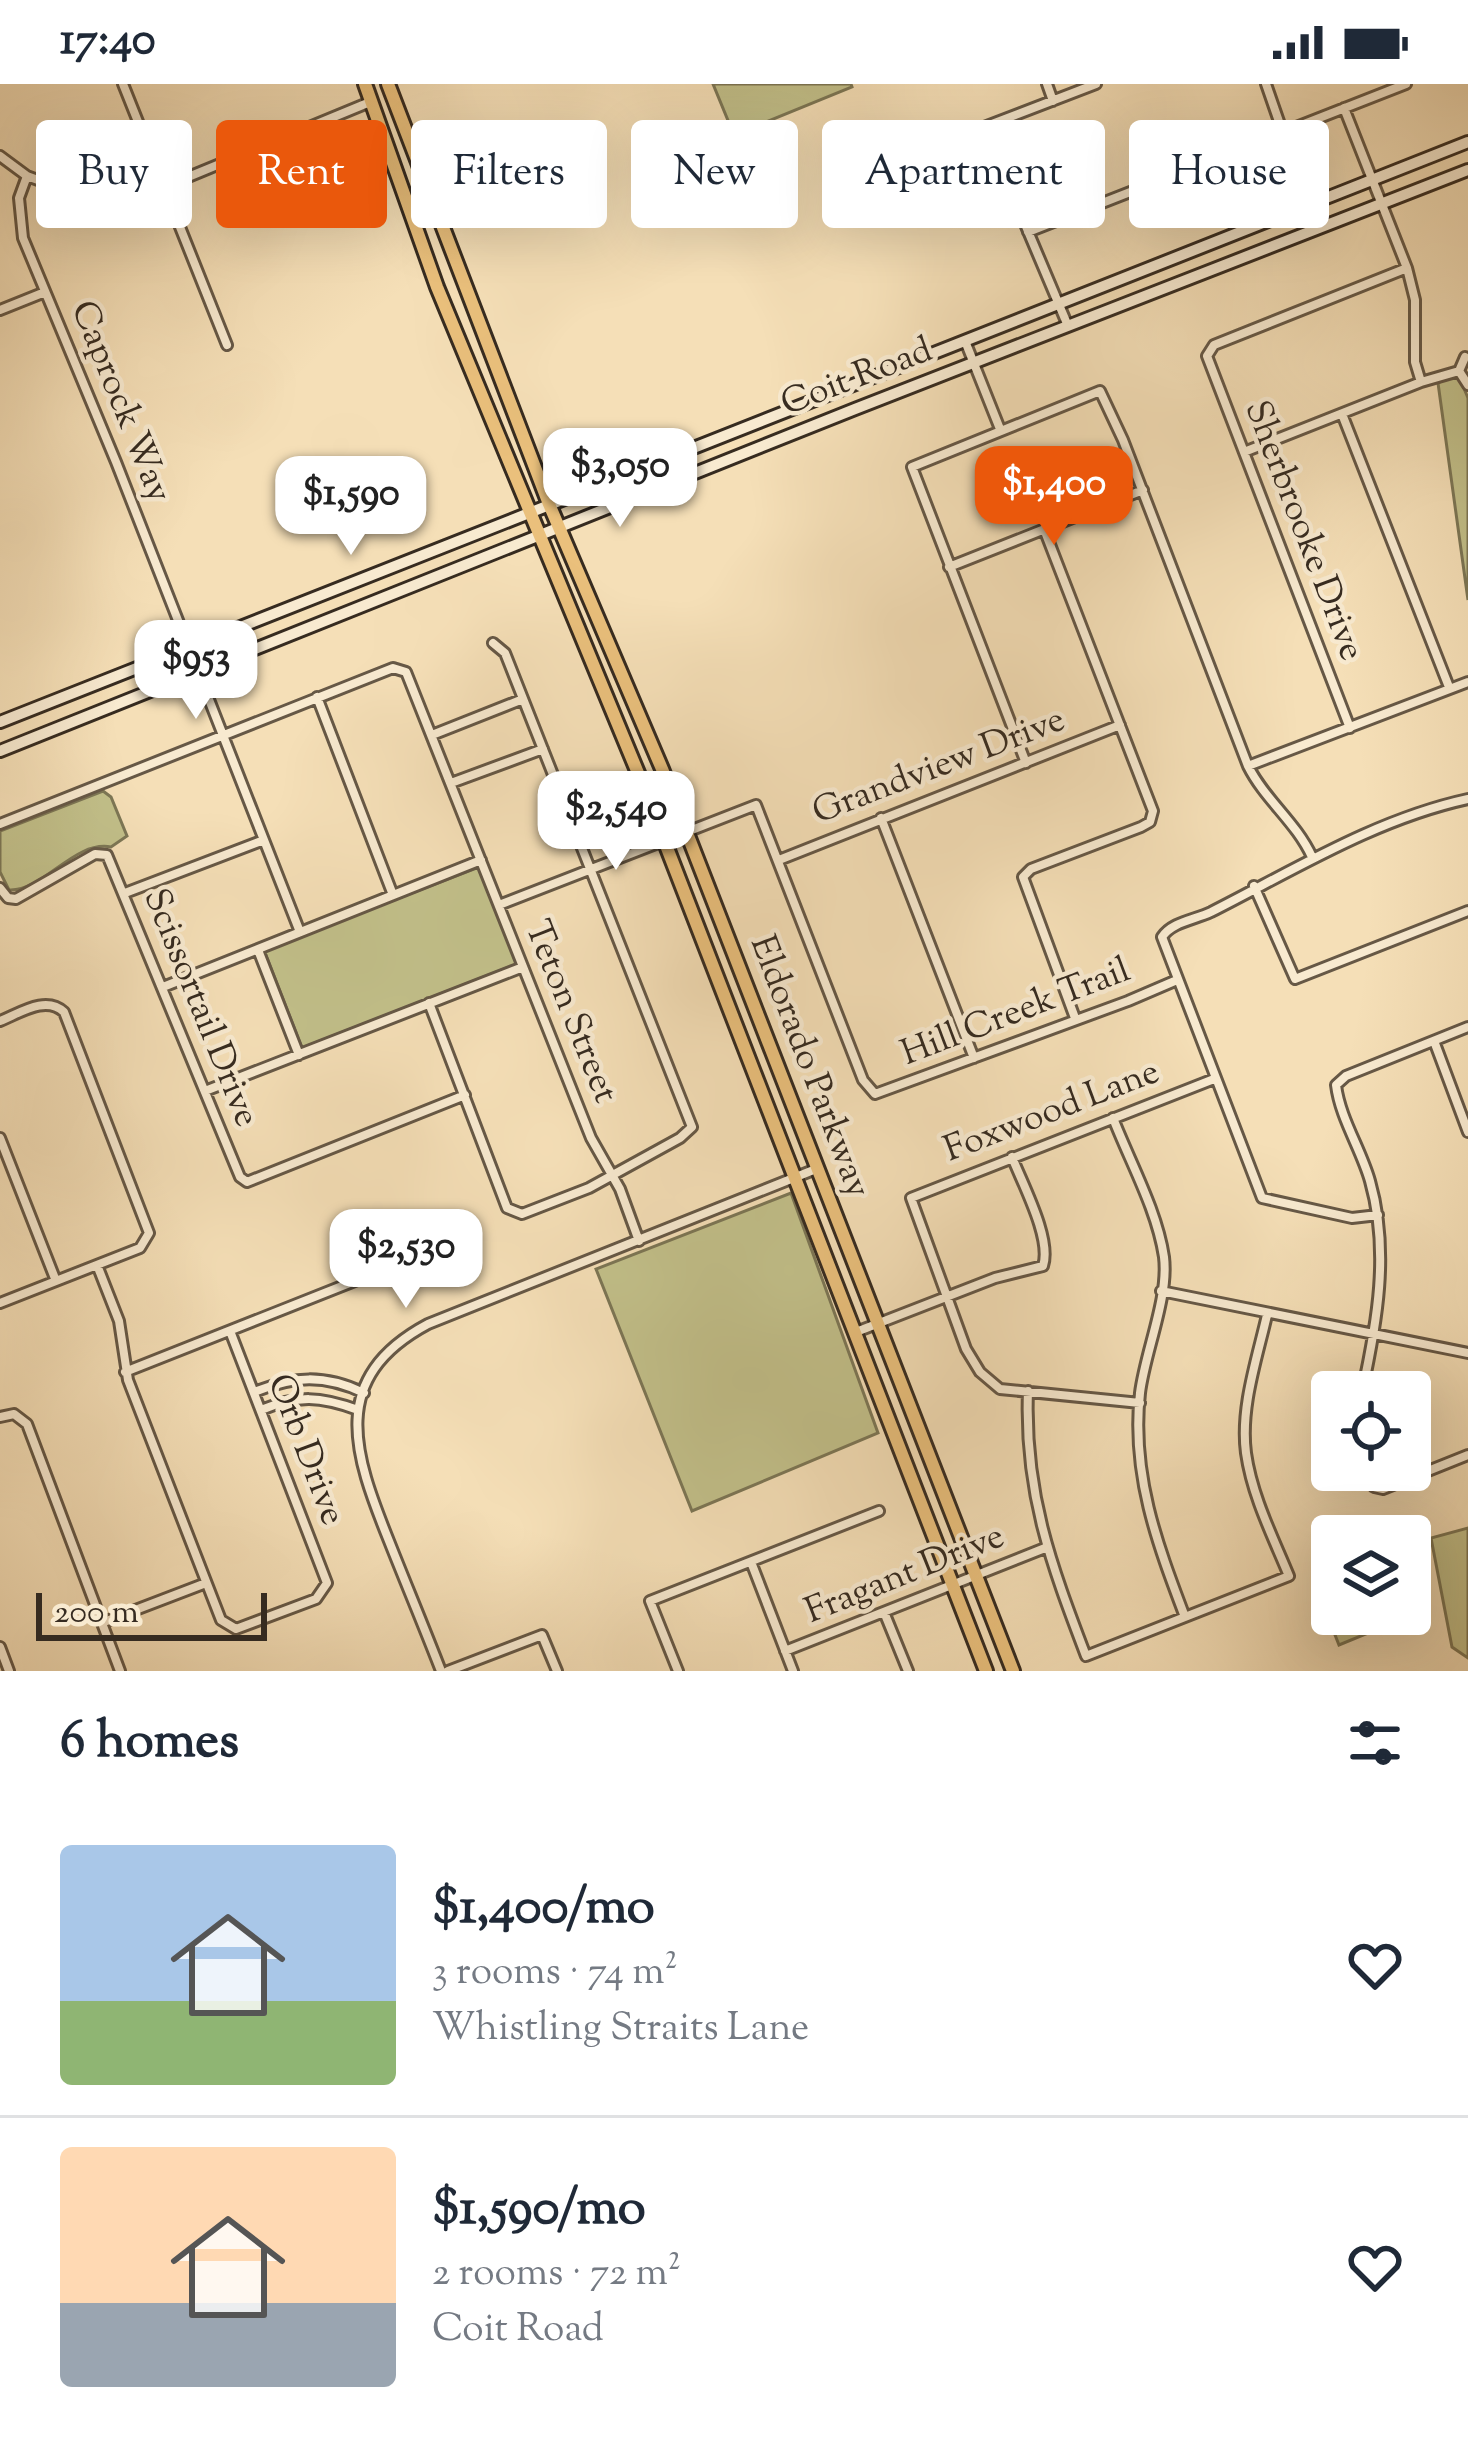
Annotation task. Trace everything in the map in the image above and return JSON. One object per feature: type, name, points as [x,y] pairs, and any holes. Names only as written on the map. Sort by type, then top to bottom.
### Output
[{"type":"main road","name":"Eldorado Parkway","points":[[365,84],[462,346],[665,841],[986,1671]]},
{"type":"main road","name":"Eldorado Parkway","points":[[390,89],[549,504],[687,833],[1012,1671]]},
{"type":"main road","points":[[372,102],[390,89]]},
{"type":"main road","name":"Coit Road","points":[[1,719],[1468,142]]},
{"type":"main road","name":"Coit Road","points":[[0,751],[1468,170]]},
{"type":"main road","points":[[462,346],[485,338]]},
{"type":"main road","points":[[846,387],[855,409]]},
{"type":"main road","points":[[714,438],[723,463]]},
{"type":"main road","points":[[608,705],[628,697]]},
{"type":"street","points":[[123,84],[137,120]]},
{"type":"street","points":[[1046,84],[1053,100]]},
{"type":"street","points":[[1068,328],[984,127],[1096,84]]},
{"type":"street","points":[[1266,84],[1278,120]]},
{"type":"street","points":[[1315,120],[1386,87],[1406,84]]},
{"type":"street","points":[[192,176],[372,102]]},
{"type":"street","points":[[1344,108],[1407,268],[1415,300],[1415,362],[1421,382]]},
{"type":"street","points":[[0,156],[36,179]]},
{"type":"street","name":"Caprock Way","points":[[27,176],[19,215],[45,292],[300,932]]},
{"type":"street","points":[[1028,232],[1129,193]]},
{"type":"street","points":[[180,228],[227,345]]},
{"type":"street","name":"Sherbrooke Drive","points":[[1349,728],[1208,353],[1214,345],[1407,268]]},
{"type":"street","points":[[0,310],[45,292]]},
{"type":"street","points":[[965,340],[1000,429]]},
{"type":"street","points":[[1244,452],[1459,371],[1466,357]]},
{"type":"street","points":[[1459,371],[1468,385]]},
{"type":"street","points":[[1025,763],[912,467],[1100,391],[1249,766],[1312,857]]},
{"type":"street","points":[[1342,414],[1449,687]]},
{"type":"street","points":[[949,567],[1143,490]]},
{"type":"street","points":[[1044,529],[1153,811],[1151,820],[1031,869],[1023,877],[1075,1018]]},
{"type":"street","points":[[429,1004],[507,1208],[514,1213],[562,1199],[612,1175],[692,1127],[505,653],[493,643]]},
{"type":"street","name":"Teton Street","points":[[316,698],[401,668],[409,677],[591,1138],[639,1240]]},
{"type":"street","points":[[1249,766],[1468,682]]},
{"type":"street","points":[[0,824],[316,698],[393,896]]},
{"type":"street","points":[[432,735],[523,699]]},
{"type":"street","name":"Grandview Drive","points":[[779,860],[1120,725]]},
{"type":"street","points":[[451,783],[543,748]]},
{"type":"street","points":[[1378,1215],[1352,1218],[1264,1200],[1162,937],[1168,928],[1209,912],[1312,857],[1468,799]]},
{"type":"street","points":[[499,905],[756,806],[779,860]]},
{"type":"street","points":[[881,818],[974,1058]]},
{"type":"street","points":[[125,893],[264,840]]},
{"type":"street","name":"Scissortail Drive","points":[[0,888],[8,898],[16,899],[82,860],[103,853],[125,893],[240,1178],[247,1182],[465,1094]]},
{"type":"street","points":[[163,987],[481,860]]},
{"type":"street","name":"Hill Creek Trail","points":[[779,860],[863,1080],[873,1093],[1177,980]]},
{"type":"street","points":[[1254,886],[1295,979],[1468,911]]},
{"type":"street","points":[[257,949],[299,1054]]},
{"type":"street","points":[[205,1091],[523,967]]},
{"type":"street","points":[[0,1021],[46,1004],[57,1005],[65,1014],[149,1230],[140,1248],[0,1303]]},
{"type":"street","points":[[1367,1371],[1382,1269],[1378,1215],[1337,1083],[1468,1027]]},
{"type":"street","points":[[1434,1041],[1468,1132]]},
{"type":"street","name":"Foxwood Lane","points":[[947,1298],[911,1198],[1214,1079]]},
{"type":"street","points":[[1113,1118],[1163,1253],[1139,1403],[1140,1481],[1155,1538],[1185,1617]]},
{"type":"street","points":[[0,1138],[56,1281]]},
{"type":"street","points":[[855,1333],[1045,1265],[1043,1238],[1012,1157]]},
{"type":"street","points":[[556,1671],[542,1635],[445,1671],[362,1475],[356,1435],[364,1393],[386,1353],[407,1336],[816,1169]]},
{"type":"street","points":[[125,1372],[380,1271],[400,1251]]},
{"type":"street","points":[[97,1265],[119,1321],[125,1372],[206,1582],[104,1622]]},
{"type":"street","points":[[1160,1291],[1468,1353]]},
{"type":"street","points":[[947,1298],[980,1372],[1000,1389],[1139,1403]]},
{"type":"street","points":[[1028,1391],[1029,1468],[1045,1548],[1086,1656],[1289,1576],[1255,1492],[1246,1451],[1246,1412],[1267,1315]]},
{"type":"street","name":"Orb Drive","points":[[206,1582],[221,1619],[230,1628],[243,1628],[316,1599],[325,1590],[326,1576],[230,1331]]},
{"type":"street","points":[[254,1392],[313,1377],[364,1393]]},
{"type":"street","points":[[261,1410],[303,1396],[358,1410]]},
{"type":"street","points":[[0,1417],[18,1415],[27,1424],[120,1671]]},
{"type":"street","points":[[1431,1469],[1468,1455]]},
{"type":"street","points":[[678,1671],[650,1601],[879,1510]]},
{"type":"street","name":"Fragant Drive","points":[[785,1651],[1045,1548]]},
{"type":"street","points":[[752,1562],[793,1671]]},
{"type":"street","points":[[884,1612],[908,1671]]},
{"type":"street","points":[[0,1647],[10,1671]]},
{"type":"shaded area","points":[[713,84],[852,87],[771,120],[728,120]]},
{"type":"shaded area","points":[[1451,376],[1460,379],[1468,398],[1468,600],[1438,383]]},
{"type":"shaded area","points":[[103,791],[111,797],[127,836],[111,847],[84,851],[34,883],[9,890],[0,872],[0,831]]},
{"type":"shaded area","points":[[479,867],[517,964],[302,1048],[264,950]]},
{"type":"shaded area","points":[[791,1193],[878,1433],[692,1511],[596,1269]]},
{"type":"shaded area","points":[[1468,1528],[1468,1658],[1452,1647],[1431,1538]]},
{"type":"shaded area","points":[[1335,1635],[1363,1635],[1339,1645]]}]
